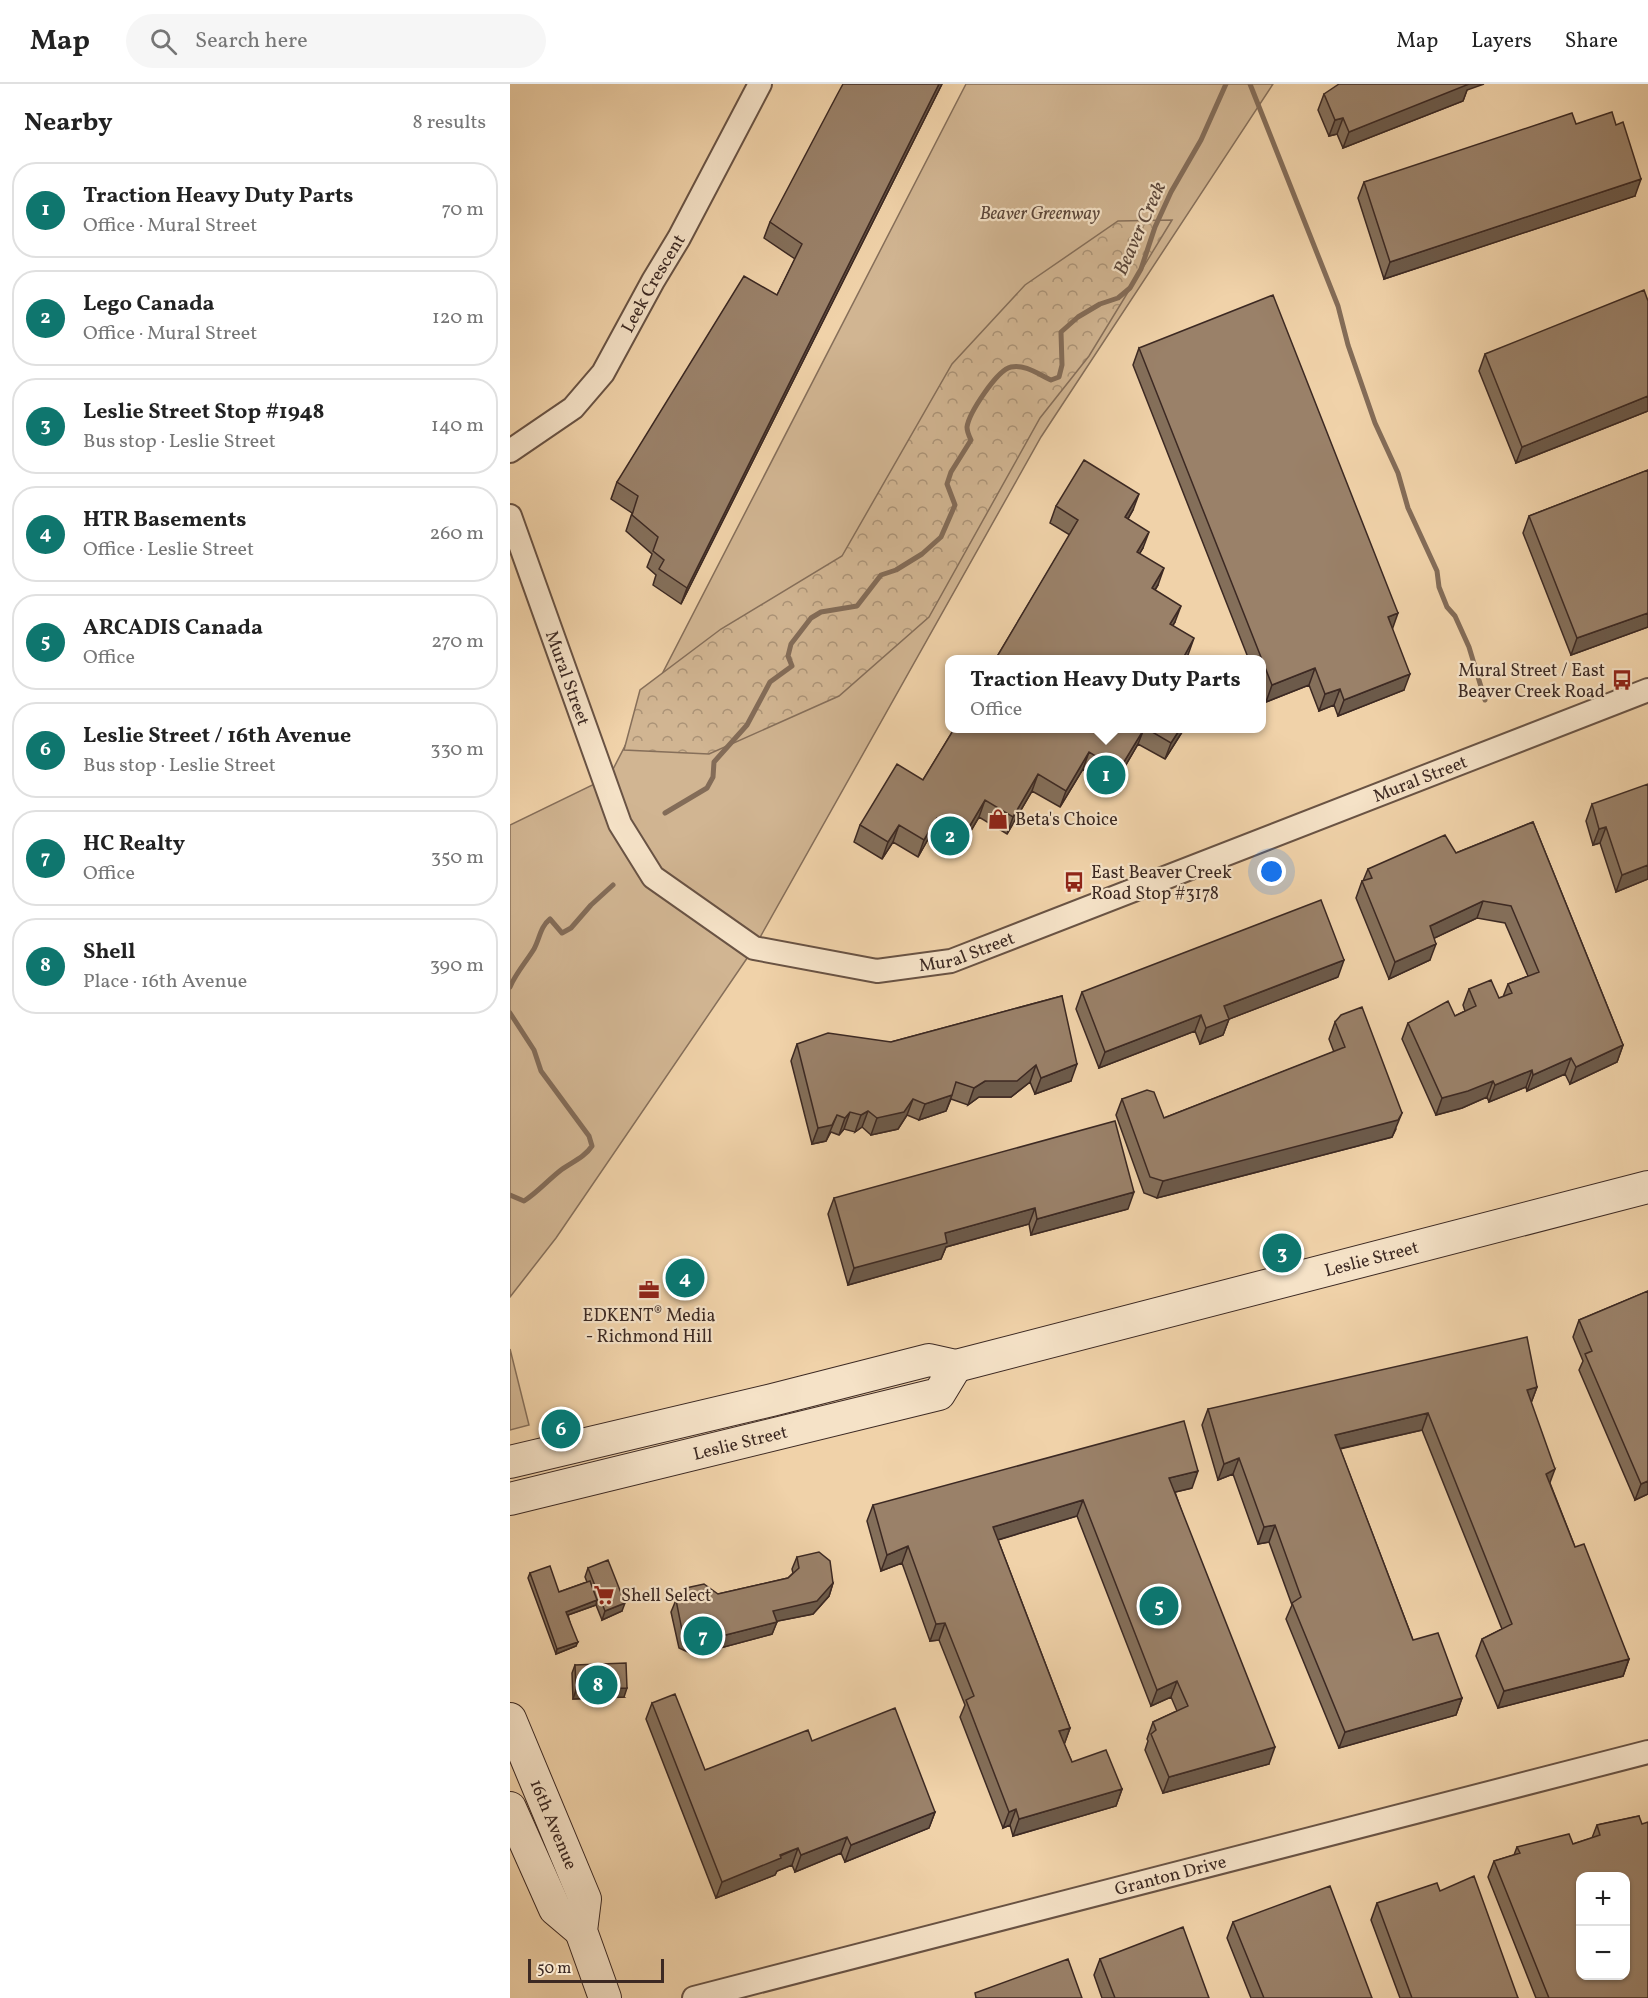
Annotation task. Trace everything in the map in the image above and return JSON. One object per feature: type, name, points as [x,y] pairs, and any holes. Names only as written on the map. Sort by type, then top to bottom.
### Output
[{"type":"main road","name":"Leslie Street","points":[[510,1462],[793,1395],[929,1360],[956,1366],[1648,1187]]},
{"type":"main road","name":"Leslie Street","points":[[510,1499],[939,1394],[956,1366]]},
{"type":"main road","name":"16th Avenue","points":[[510,1719],[585,1899],[581,1931],[605,1998]]},
{"type":"main road","name":"16th Avenue","points":[[510,1808],[555,1909],[581,1931]]},
{"type":"street","name":"Leek Crescent","points":[[510,451],[573,408],[603,373],[679,238],[760,84]]},
{"type":"street","name":"Mural Street","points":[[510,516],[620,824],[653,877],[754,948],[877,971],[951,961],[1648,690]]},
{"type":"street","name":"Granton Drive","points":[[694,1998],[1648,1752]]},
{"type":"green space","name":"Beaver Greenway","points":[[966,84],[1273,84],[1041,437],[754,948],[556,1238],[510,1297],[510,825],[609,777]]},
{"type":"green space","points":[[1172,220],[1089,356],[1040,418],[929,617],[839,696],[709,754],[624,750],[640,690],[721,629],[842,556],[952,364],[1025,285],[1118,221]]},
{"type":"green space","points":[[510,1349],[529,1425],[510,1430]]},
{"type":"building","points":[[843,84],[939,84],[687,588],[659,569],[664,560],[653,551],[658,537],[632,515],[638,496],[617,482],[744,276],[777,295],[802,244],[770,222]]},
{"type":"building","points":[[1339,84],[1469,84],[1349,132],[1343,118],[1335,120],[1324,94]]},
{"type":"building","points":[[1612,112],[1616,125],[1623,122],[1641,179],[1390,262],[1364,182],[1572,113],[1576,124]]},
{"type":"building","points":[[1644,290],[1648,301],[1648,396],[1522,447],[1485,354]]},
{"type":"building","points":[[1273,295],[1398,613],[1388,617],[1410,674],[1344,700],[1340,689],[1325,694],[1315,668],[1272,685],[1266,670],[1266,655],[1260,655],[1139,348]]},
{"type":"building","points":[[1084,460],[1139,494],[1125,517],[1149,532],[1137,552],[1164,568],[1152,588],[1181,606],[1170,624],[1194,638],[1185,655],[998,655],[1078,520],[1056,506]]},
{"type":"building","points":[[1648,470],[1648,613],[1577,638],[1529,516]]},
{"type":"building","points":[[952,733],[1142,733],[1119,770],[1089,752],[1066,791],[1038,774],[1013,817],[985,800],[965,834],[937,818],[924,840],[899,825],[888,842],[860,825],[897,764],[923,780]]},
{"type":"building","points":[[1154,733],[1177,733],[1171,743]]},
{"type":"building","points":[[1648,784],[1648,865],[1622,875],[1606,827],[1599,829],[1592,804]]},
{"type":"building","points":[[1533,822],[1623,1045],[1576,1067],[1571,1058],[1533,1075],[1532,1070],[1495,1085],[1493,1081],[1442,1098],[1408,1023],[1448,1001],[1455,1016],[1476,1006],[1469,989],[1491,980],[1499,998],[1512,993],[1508,984],[1539,972],[1511,906],[1483,901],[1430,926],[1436,944],[1395,962],[1362,881],[1372,878],[1368,869],[1445,835],[1456,853]]},
{"type":"building","points":[[1321,900],[1344,960],[1224,1006],[1229,1019],[1206,1028],[1201,1015],[1105,1052],[1082,992]]},
{"type":"building","points":[[1062,996],[1077,1064],[1041,1078],[1036,1065],[1017,1081],[985,1081],[974,1088],[956,1082],[952,1095],[925,1104],[913,1099],[904,1112],[877,1118],[868,1111],[861,1115],[850,1112],[845,1118],[837,1115],[832,1125],[818,1128],[797,1044],[828,1033],[891,1042]]},
{"type":"building","points":[[1362,1007],[1402,1113],[1398,1120],[1163,1181],[1150,1177],[1122,1099],[1147,1090],[1154,1092],[1164,1118],[1345,1047],[1335,1022],[1341,1015]]},
{"type":"building","points":[[1115,1121],[1134,1192],[1037,1219],[1035,1208],[945,1233],[947,1243],[854,1268],[834,1198]]},
{"type":"building","points":[[1648,1291],[1648,1481],[1641,1484],[1585,1354],[1592,1351],[1579,1320]]},
{"type":"building","points":[[1527,1337],[1537,1387],[1527,1390],[1555,1469],[1546,1474],[1575,1547],[1584,1544],[1629,1659],[1504,1691],[1482,1639],[1512,1624],[1428,1413],[1335,1435],[1413,1640],[1438,1633],[1462,1698],[1345,1732],[1292,1603],[1301,1597],[1275,1525],[1264,1527],[1239,1458],[1224,1464],[1208,1409]]},
{"type":"building","points":[[1184,1421],[1198,1471],[1169,1478],[1275,1747],[1169,1777],[1151,1734],[1156,1730],[1153,1722],[1188,1706],[1177,1681],[1157,1690],[1083,1500],[993,1527],[1070,1728],[1059,1731],[1072,1762],[1106,1750],[1122,1789],[1019,1819],[1016,1809],[1009,1812],[966,1700],[974,1696],[945,1623],[936,1624],[908,1546],[887,1555],[873,1505]]},
{"type":"building","points":[[819,1552],[830,1561],[833,1583],[817,1601],[773,1611],[777,1622],[698,1642],[683,1635],[676,1600],[686,1588],[704,1584],[718,1594],[788,1578],[799,1568],[797,1557]]},
{"type":"building","name":"Shell Select","points":[[608,1560],[625,1603],[605,1611],[588,1568]]},
{"type":"building","points":[[550,1566],[559,1592],[590,1581],[597,1600],[566,1612],[578,1642],[557,1649],[530,1573]]},
{"type":"building","points":[[626,1663],[627,1688],[576,1690],[575,1665]]},
{"type":"building","points":[[675,1694],[705,1770],[808,1730],[812,1741],[895,1708],[935,1812],[851,1845],[847,1837],[801,1855],[798,1848],[780,1855],[781,1858],[722,1882],[652,1703]]},
{"type":"building","points":[[1639,1816],[1642,1824],[1648,1822],[1648,1998],[1549,1998],[1494,1861],[1520,1853],[1517,1847],[1569,1834],[1573,1844],[1600,1835],[1597,1825]]},
{"type":"building","points":[[1474,1876],[1518,1998],[1412,1998],[1377,1903],[1437,1883],[1440,1891]]},
{"type":"building","points":[[1330,1886],[1372,1998],[1264,1998],[1233,1922]]},
{"type":"building","points":[[1183,1927],[1209,1998],[1115,1998],[1100,1959]]},
{"type":"building","points":[[1068,1959],[1082,1998],[976,1998],[975,1993]]},
{"type":"waterway","name":"Beaver Creek","points":[[665,813],[707,788],[713,777],[714,762],[747,725],[770,682],[792,666],[788,656],[791,644],[811,618],[821,612],[857,606],[881,575],[896,570],[922,554],[941,537],[955,505],[947,484],[951,472],[971,440],[967,427],[978,403],[998,376],[1011,367],[1026,368],[1051,380],[1059,377],[1062,365],[1061,332],[1078,317],[1100,304],[1118,298],[1130,288],[1141,269],[1155,227],[1171,192],[1201,140],[1226,84]]},
{"type":"waterway","points":[[1250,84],[1338,306],[1348,345],[1375,423],[1398,473],[1408,508],[1437,571],[1439,587],[1447,607],[1455,616],[1469,647],[1485,700]]},
{"type":"waterway","name":"Beaver Creek","points":[[510,987],[534,949],[542,929],[550,919],[562,933],[571,928],[613,885]]},
{"type":"waterway","name":"Beaver Creek","points":[[510,1013],[534,1050],[541,1071],[589,1136],[592,1146],[582,1157],[561,1170],[524,1201],[510,1195]]},
{"type":"place","name":"Mural Street / East Beaver Creek Road","points":[[1622,680]]},
{"type":"place","name":"Traction Heavy Duty Parts","points":[[1106,775]]},
{"type":"place","name":"Beta's Choice","points":[[998,819]]},
{"type":"place","name":"Lego Canada","points":[[950,836]]},
{"type":"place","name":"East Beaver Creek Road Stop #3178","points":[[1074,882]]},
{"type":"place","name":"Leslie Street Stop #1948","points":[[1282,1253]]},
{"type":"place","name":"HTR Basements","points":[[685,1278]]},
{"type":"place","name":"EDKENT® Media - Richmond Hill","points":[[649,1290]]},
{"type":"place","name":"Leslie Street / 16th Avenue","points":[[561,1429]]},
{"type":"place","name":"Shell Select","points":[[604,1595]]},
{"type":"place","name":"ARCADIS Canada","points":[[1159,1606]]},
{"type":"place","name":"HC Realty","points":[[703,1636]]},
{"type":"place","name":"Shell","points":[[598,1685]]}]
